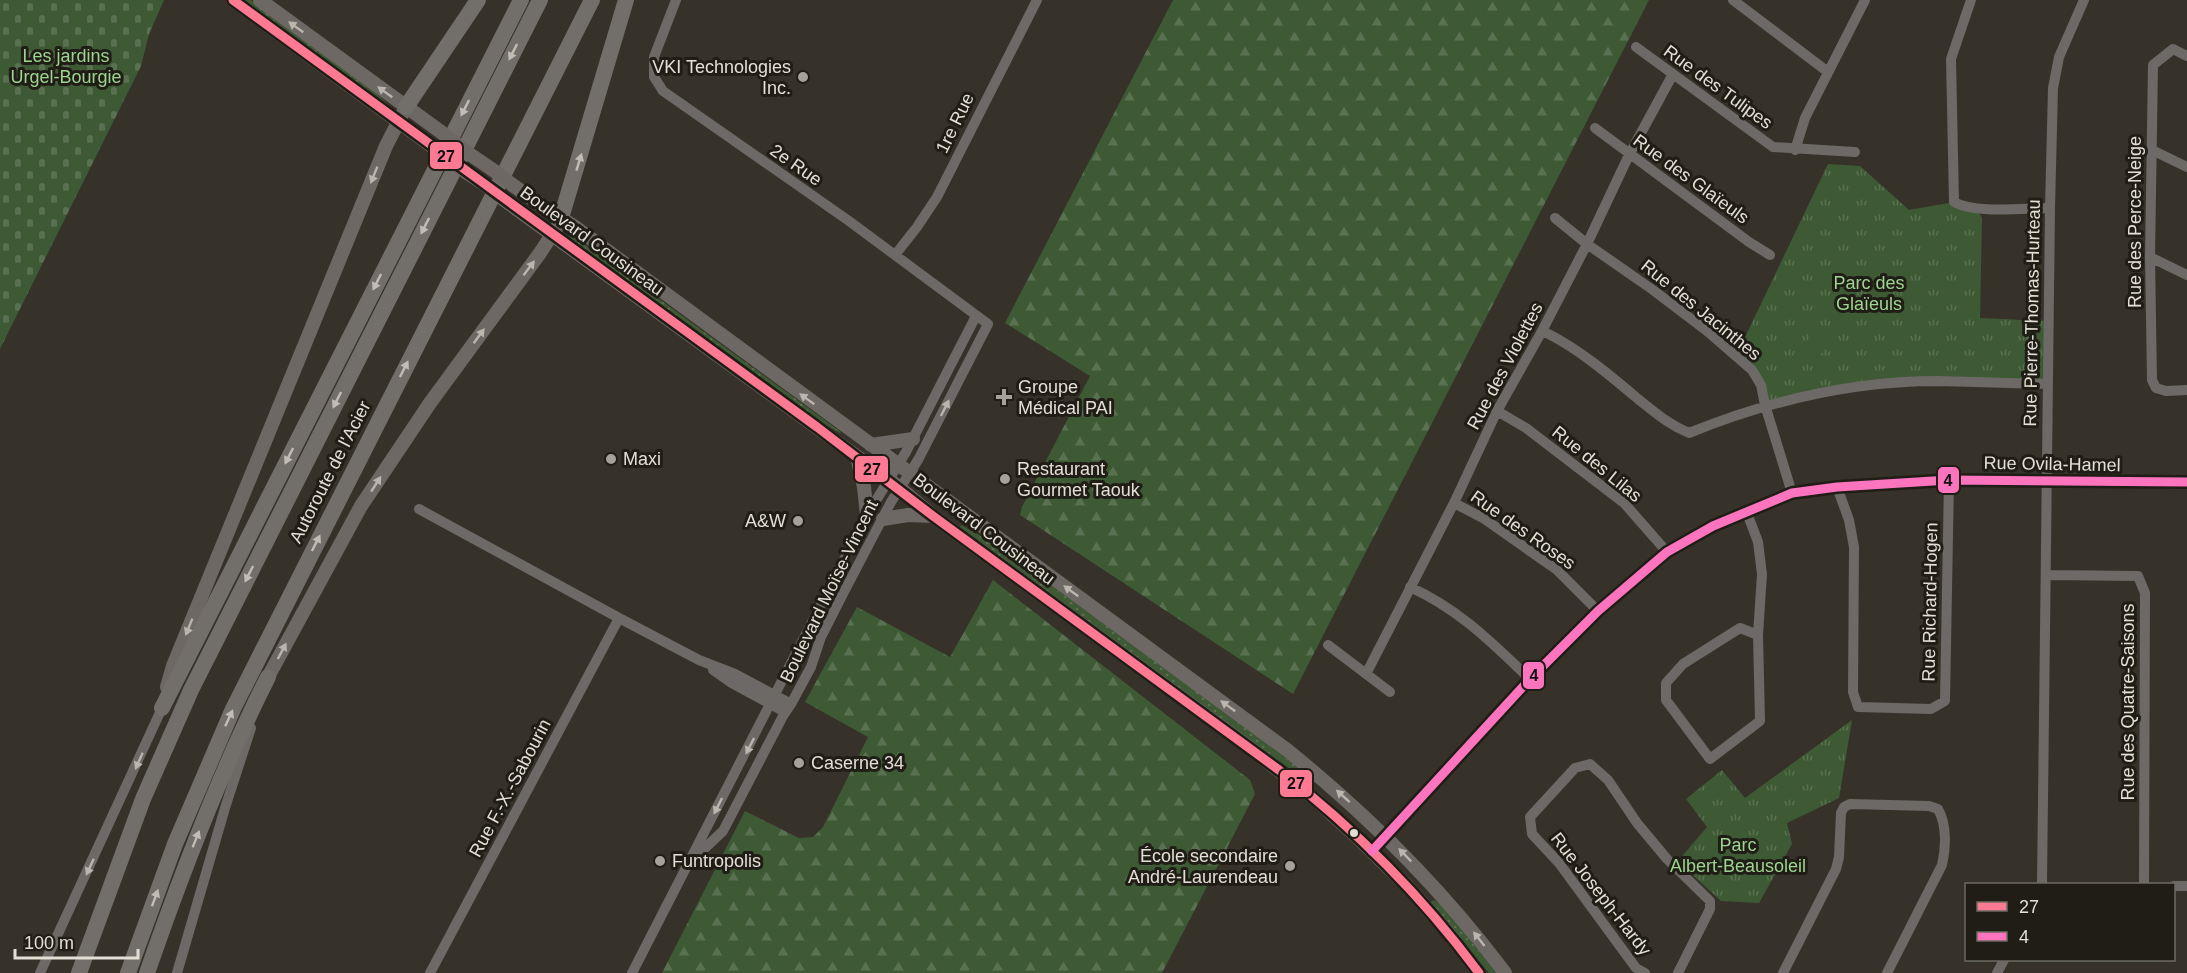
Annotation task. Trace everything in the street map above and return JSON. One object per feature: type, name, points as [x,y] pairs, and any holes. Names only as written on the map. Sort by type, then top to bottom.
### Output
[{"type":"highway","points":[[402,114],[478,0]]},
{"type":"highway","points":[[162,708],[520,0]]},
{"type":"highway","name":"Autoroute de l'Acier","points":[[79,973],[136,817],[195,682],[540,0]]},
{"type":"highway","name":"Autoroute de l'Acier","points":[[128,973],[178,836],[233,709],[592,0]]},
{"type":"highway","points":[[561,218],[626,0]]},
{"type":"highway","points":[[147,973],[208,809],[268,676]]},
{"type":"main road","name":"Boulevard Cousineau","points":[[233,0],[402,114],[441,132],[1275,741],[1332,787],[1386,836],[1452,906],[1505,973]]},
{"type":"main road","name":"Boulevard Cousineau","points":[[260,0],[402,114],[433,147],[1273,765],[1322,805],[1372,851],[1425,907],[1479,973]]},
{"type":"main road","points":[[162,708],[173,666],[402,114]]},
{"type":"main road","points":[[268,676],[361,506],[430,403],[552,235],[561,218]]},
{"type":"main road","points":[[871,445],[913,439]]},
{"type":"main road","points":[[857,457],[864,487],[867,515]]},
{"type":"main road","points":[[883,519],[908,515],[933,516]]},
{"type":"street","name":"2e Rue","points":[[676,0],[654,57],[654,77],[663,92],[895,255],[988,324]]},
{"type":"street","name":"1re Rue","points":[[895,255],[937,197],[1037,0]]},
{"type":"street","points":[[1733,0],[1828,72]]},
{"type":"street","points":[[1795,150],[1805,118],[1865,0]]},
{"type":"street","points":[[1971,0],[1951,59],[1954,202],[1962,207],[1977,209],[2050,208]]},
{"type":"street","name":"Rue Pierre-Thomas-Hurteau","points":[[2042,883],[2047,384],[2053,88],[2059,57],[2084,0]]},
{"type":"street","name":"Rue des Tulipes","points":[[1636,47],[1773,147],[1855,152]]},
{"type":"street","name":"Rue des Perce-Neige","points":[[2187,56],[2173,49],[2153,65],[2150,257],[2152,380],[2156,388],[2166,391],[2187,390]]},
{"type":"street","name":"Rue des Violettes","points":[[1366,674],[1454,503],[1497,411],[1542,331],[1629,155],[1673,74]]},
{"type":"street","name":"Rue des Glaïeuls","points":[[1595,128],[1629,155],[1770,255]]},
{"type":"street","points":[[2152,150],[2187,167]]},
{"type":"street","name":"Rue des Jacinthes","points":[[1555,218],[1707,331],[1752,370],[1761,385],[1792,493]]},
{"type":"street","points":[[2150,257],[2187,275]]},
{"type":"street","name":"Boulevard Moïse-Vincent","points":[[904,469],[913,439],[976,316]]},
{"type":"street","name":"Boulevard Moïse-Vincent","points":[[632,973],[867,515],[904,469],[988,324]]},
{"type":"street","points":[[1542,331],[1559,339],[1669,424],[1689,433],[1765,405],[1844,388],[1936,381],[2047,384]]},
{"type":"street","name":"Rue des Lilas","points":[[1497,411],[1526,428],[1624,503],[1667,552]]},
{"type":"street","name":"Rue Ovila-Hamel","points":[[1372,851],[1530,679],[1598,611],[1667,552],[1713,526],[1792,493],[1837,487],[1949,480],[2187,482]]},
{"type":"street","name":"Rue Richard-Hogen","points":[[1837,487],[1849,520],[1854,547],[1854,692],[1858,707],[1931,709],[1945,701],[1949,480]]},
{"type":"street","name":"Boulevard Moïse-Vincent","points":[[689,863],[721,834],[813,663],[824,632],[883,519],[894,484]]},
{"type":"street","name":"Rue des Roses","points":[[1454,503],[1483,518],[1557,570],[1598,611]]},
{"type":"street","points":[[419,508],[699,660],[730,682],[788,708]]},
{"type":"street","points":[[1747,513],[1758,542],[1762,574],[1758,635],[1760,721],[1710,759],[1666,700],[1666,683],[1683,664],[1740,628],[1758,635]]},
{"type":"street","name":"Rue des Quatre-Saisons","points":[[2046,575],[2138,576],[2145,593],[2144,883]]},
{"type":"street","points":[[1410,587],[1433,598],[1475,627],[1530,679]]},
{"type":"street","name":"Rue F.-X.-Sabourin","points":[[430,973],[619,618]]},
{"type":"street","points":[[1328,645],[1390,692]]},
{"type":"street","points":[[177,973],[230,792],[268,676]]},
{"type":"street","points":[[40,973],[162,708]]},
{"type":"street","name":"Rue Joseph-Hardy","points":[[1645,973],[1636,968],[1559,863],[1532,834],[1530,817],[1575,768],[1590,764],[1608,780],[1637,823],[1667,859],[1710,901],[1710,909],[1678,973]]},
{"type":"street","points":[[1783,973],[1836,869],[1839,857],[1841,813],[1844,807],[1851,804],[1929,806],[1938,809],[1944,819],[1942,865],[1887,973]]},
{"type":"green space","name":"Les jardins Urgel-Bourgie","points":[[0,0],[164,0],[149,34],[141,66],[0,349]]},
{"type":"green space","points":[[241,0],[251,0],[365,83],[391,107],[390,108]]},
{"type":"green space","points":[[1173,0],[1649,0],[1293,694],[1020,515],[1022,507],[1090,376],[1005,323]]},
{"type":"green space","name":"Parc des Glaïeuls","points":[[1828,164],[1860,166],[1909,210],[1954,202],[1977,209],[1982,218],[1980,318],[2048,321],[2047,384],[1892,384],[1765,405],[1761,385],[1736,356]]},
{"type":"green space","points":[[569,233],[841,432],[816,420],[585,251],[568,235]]},
{"type":"green space","points":[[1818,328],[1833,340],[1813,363],[1799,351]]},
{"type":"green space","points":[[961,525],[990,541],[1237,721],[1313,779],[1311,782],[1294,772],[960,527]]},
{"type":"green space","points":[[993,580],[1250,780],[1255,794],[1162,973],[662,973],[745,811],[799,838],[813,837],[823,827],[868,737],[805,702],[857,607],[950,657]]},
{"type":"green space","name":"Parc Albert-Beausoleil","points":[[1852,720],[1839,798],[1787,823],[1792,844],[1759,903],[1721,901],[1678,861],[1707,827],[1686,799],[1722,770],[1745,798]]},
{"type":"green space","points":[[1434,900],[1445,908],[1496,973],[1489,973],[1431,902]]},
{"type":"transit line","name":"27","points":[[233,0],[817,427],[933,516],[1279,770],[1334,815],[1386,864],[1434,917],[1479,973]]},
{"type":"transit line","name":"4","points":[[1372,851],[1530,679],[1598,611],[1667,552],[1713,526],[1792,493],[1837,487],[1949,480],[2187,482]]},
{"type":"place","name":"VKI Technologies Inc.","points":[[803,77]]},
{"type":"place","name":"Groupe Médical PAI","points":[[1004,397]]},
{"type":"place","name":"Maxi","points":[[611,459]]},
{"type":"place","name":"Restaurant Gourmet Taouk","points":[[1005,479]]},
{"type":"place","name":"A&W","points":[[798,521]]},
{"type":"place","name":"Caserne 34","points":[[799,763]]},
{"type":"place","name":"Funtropolis","points":[[660,861]]},
{"type":"place","name":"École secondaire André-Laurendeau","points":[[1290,866]]}]
